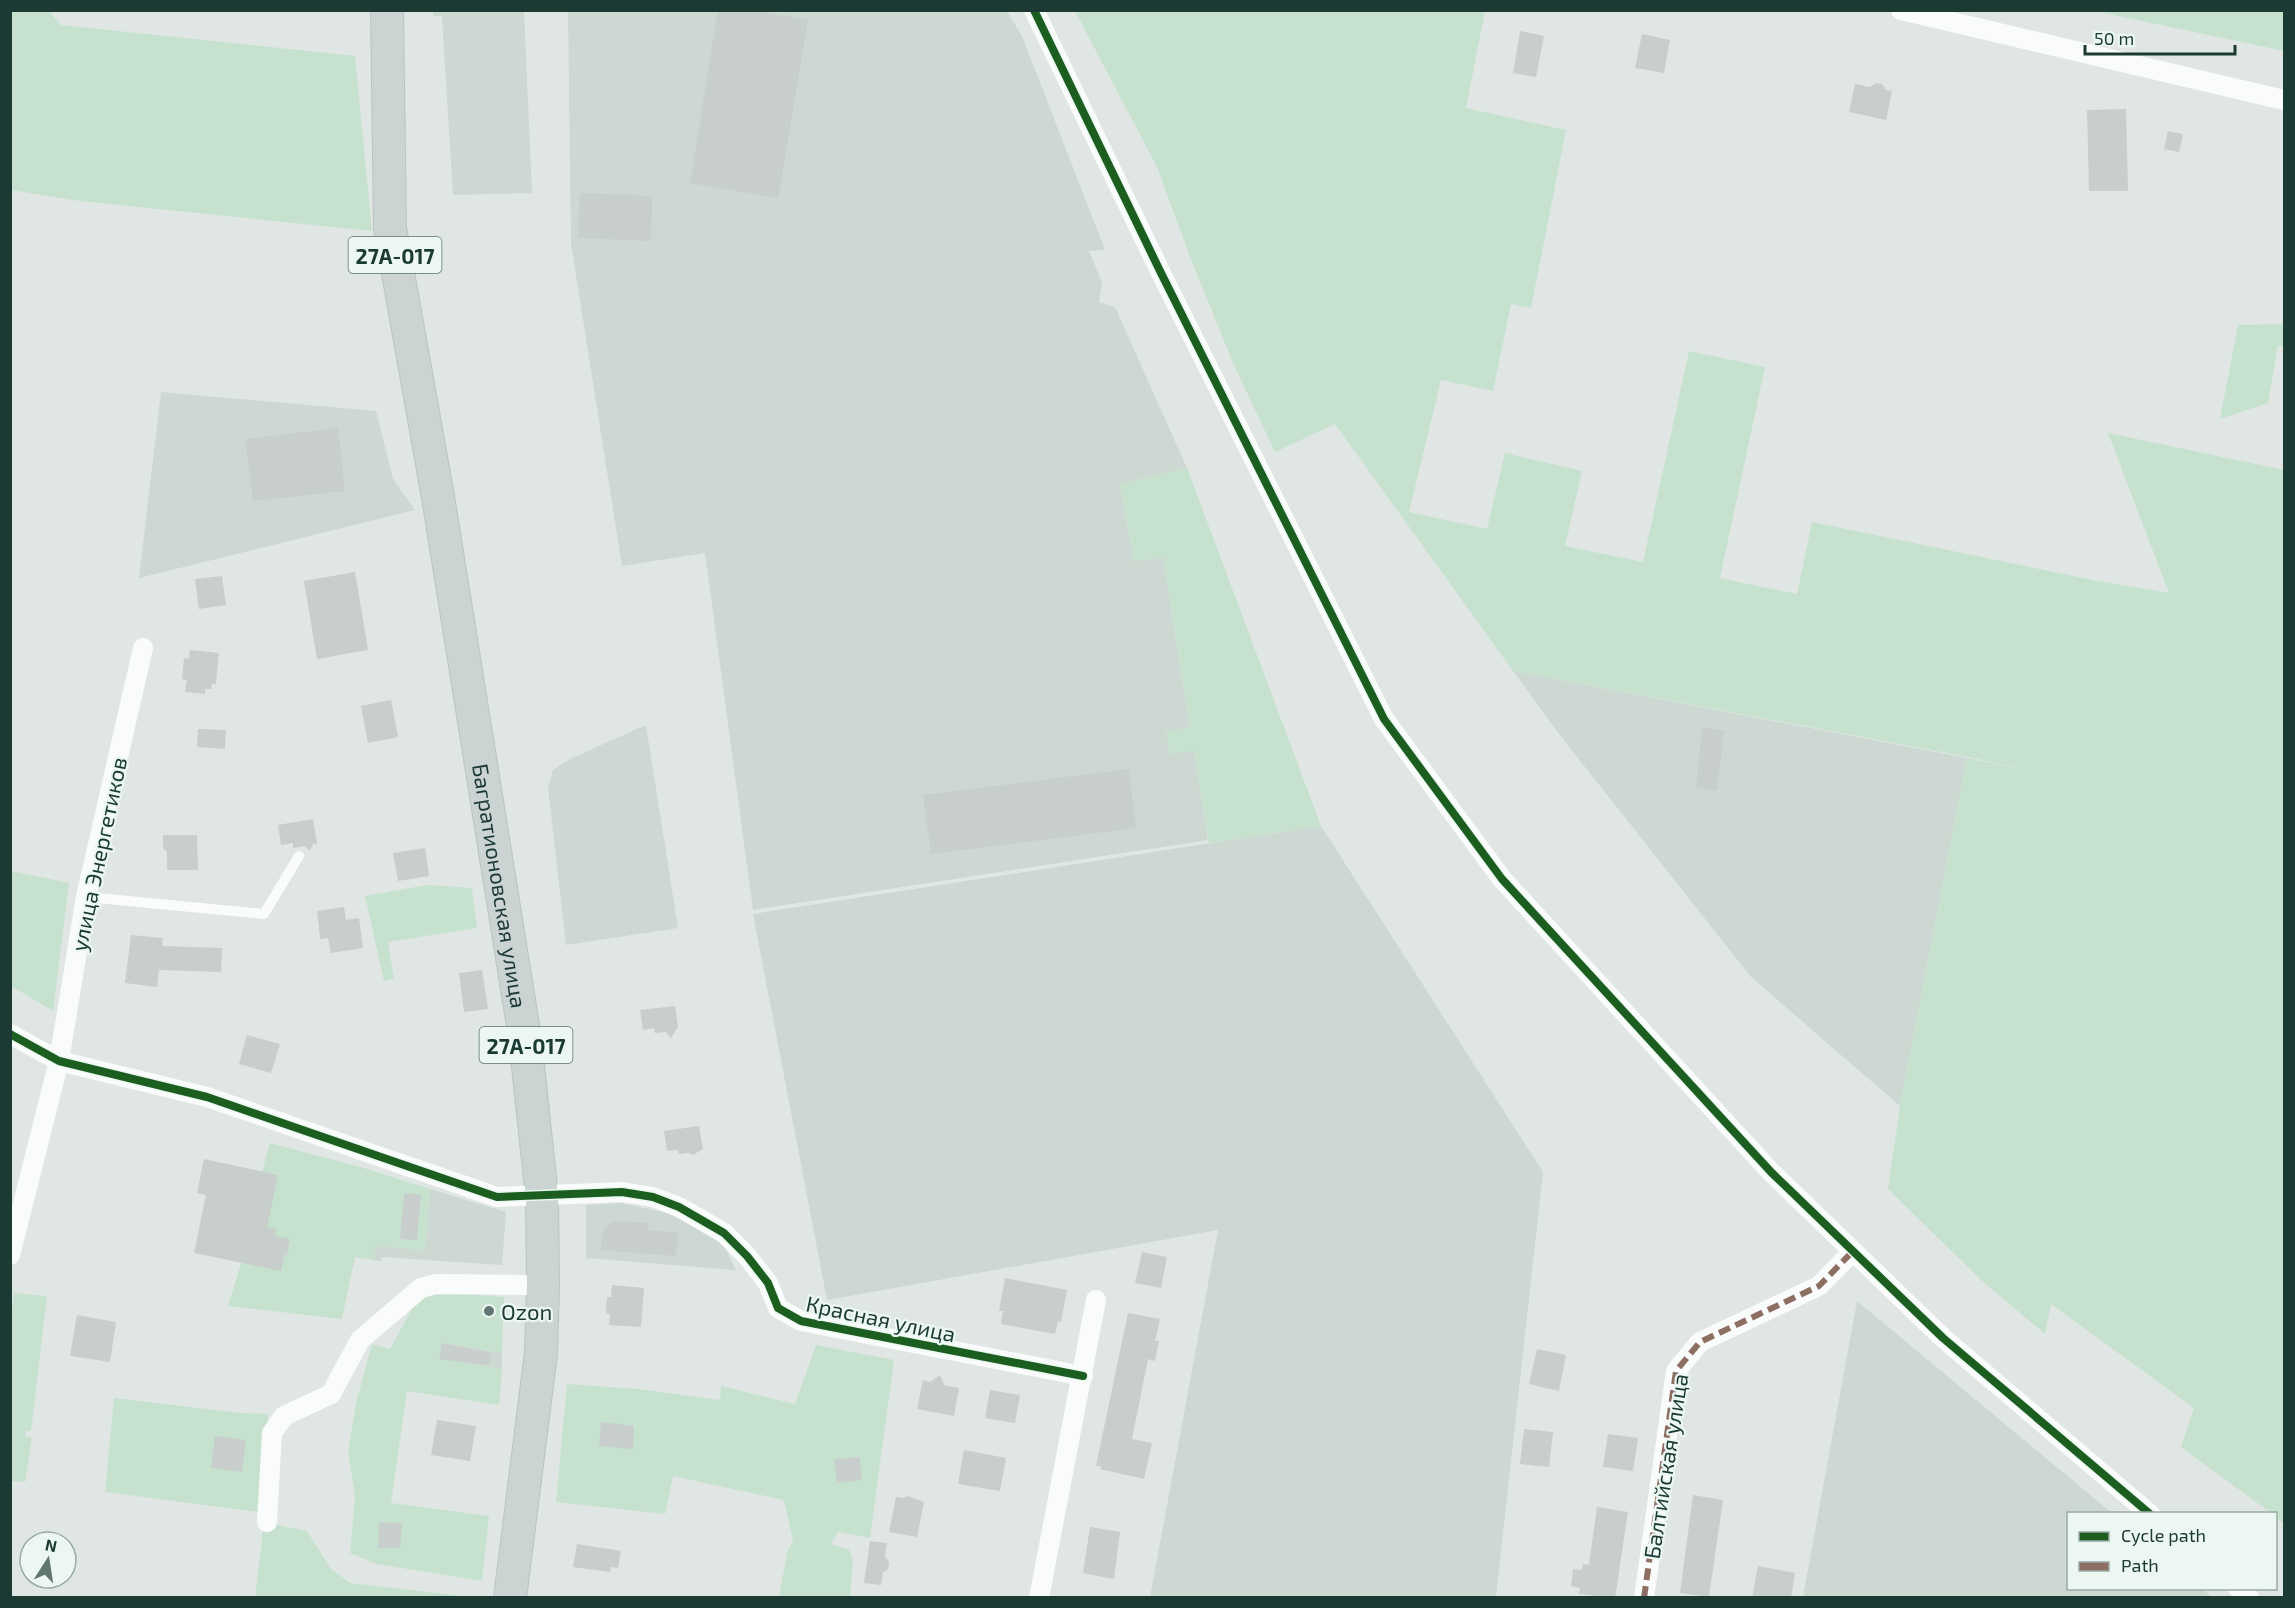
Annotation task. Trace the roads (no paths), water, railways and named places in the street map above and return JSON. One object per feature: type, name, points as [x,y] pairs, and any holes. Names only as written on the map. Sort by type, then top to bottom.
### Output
[{"type":"main road","name":"Багратионовская улица","points":[[387,10],[390,228],[438,497],[525,1038],[542,1197],[541,1353],[510,1598]]},
{"type":"street","points":[[1034,10],[1160,271],[1384,719],[1502,879],[1771,1172],[1943,1338],[2148,1512]]},
{"type":"street","points":[[1901,10],[2284,100]]},
{"type":"street","name":"улица Энергетиков","points":[[10,1255],[59,1061],[86,897],[143,648]]},
{"type":"street","name":"Красная улица","points":[[10,1034],[59,1061],[207,1097],[497,1197],[622,1192],[653,1197],[679,1207],[724,1233],[747,1256],[768,1283],[778,1308],[801,1322],[1083,1376]]},
{"type":"street","name":"Балтийская улица","points":[[1644,1598],[1676,1371],[1700,1342],[1819,1286],[1853,1251]]},
{"type":"street","points":[[267,1522],[272,1433],[284,1416],[331,1394],[360,1340],[421,1288],[436,1284],[543,1285]]},
{"type":"street","points":[[1039,1598],[1096,1300]]},
{"type":"lane","points":[[86,897],[264,915],[299,856]]},
{"type":"place","name":"Ozon","points":[[489,1311]]}]
